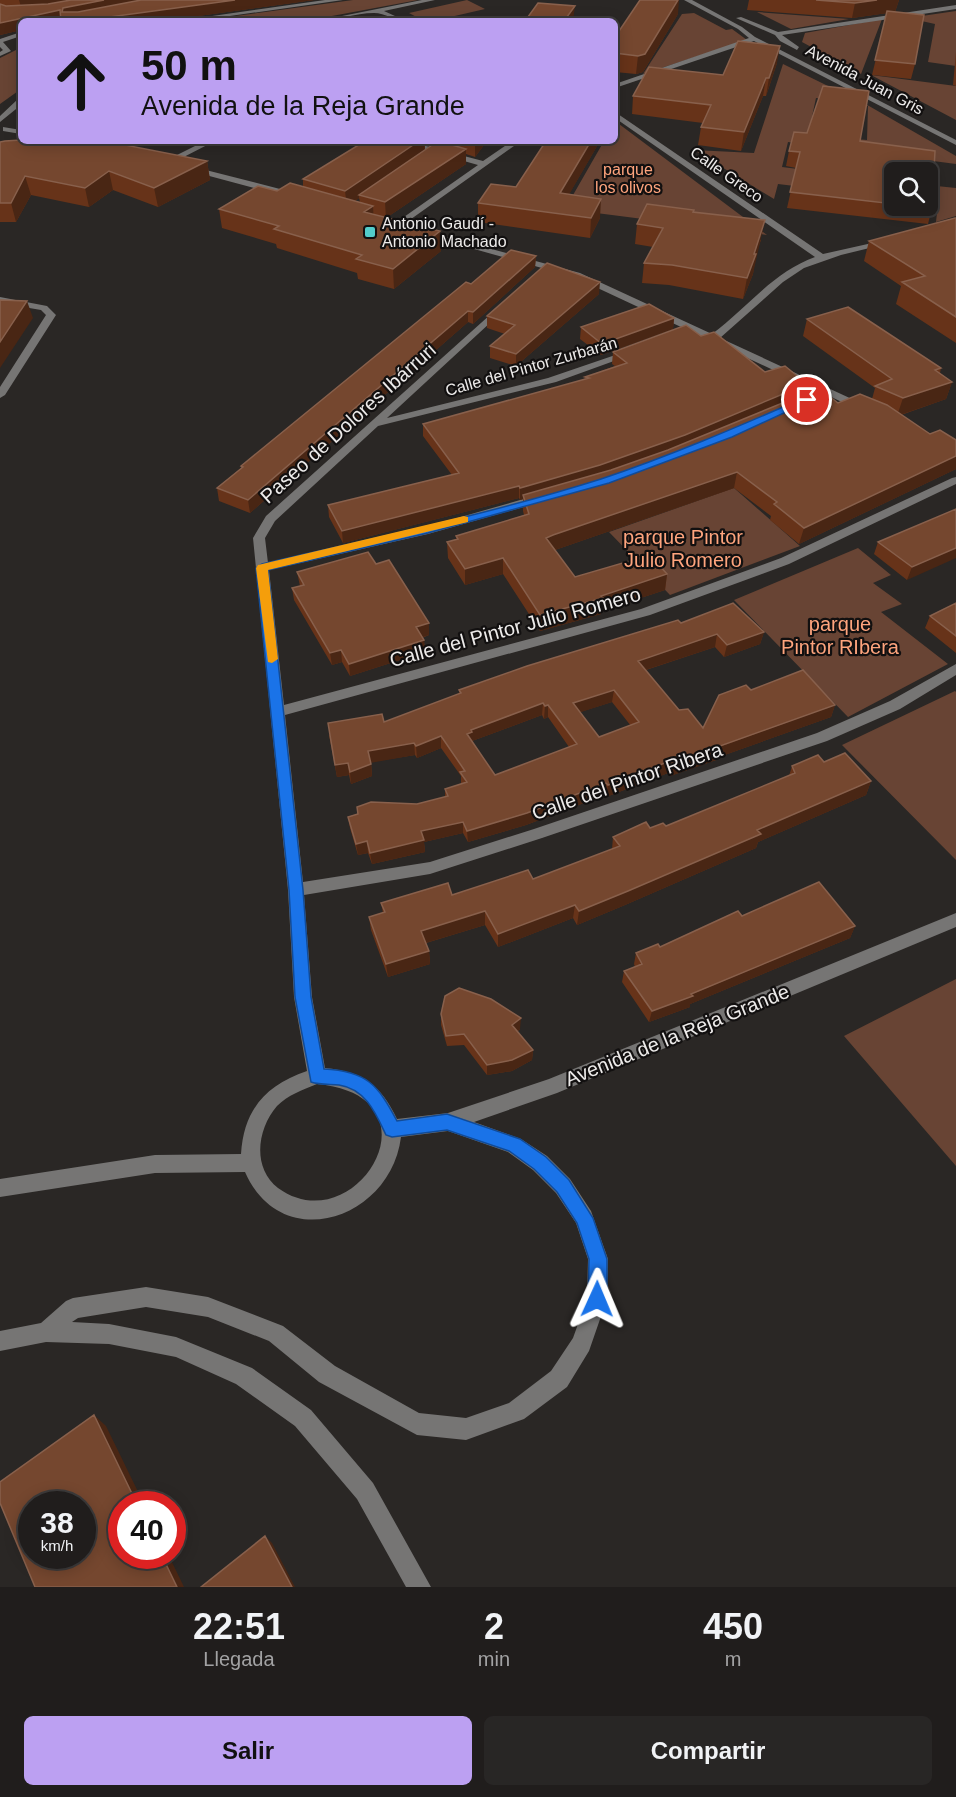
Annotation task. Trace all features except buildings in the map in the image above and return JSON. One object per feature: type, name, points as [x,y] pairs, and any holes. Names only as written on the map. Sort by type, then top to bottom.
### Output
[{"type":"street","points":[[203,18],[340,0]]},
{"type":"street","points":[[336,18],[432,0]]},
{"type":"street","name":"Avenida Juan Gris","points":[[687,0],[956,143]]},
{"type":"street","name":"Avenida Juan Gris","points":[[705,0],[778,35],[800,50]]},
{"type":"street","points":[[618,85],[755,38],[776,40],[778,35],[956,7]]},
{"type":"street","points":[[377,10],[396,18]]},
{"type":"street","name":"Avenida Juan Gris","points":[[755,38],[757,31],[768,31]]},
{"type":"street","points":[[1,41],[18,35]]},
{"type":"street","points":[[1,41],[18,40]]},
{"type":"street","points":[[0,54],[8,51],[1,41]]},
{"type":"street","points":[[18,105],[1,126],[18,131]]},
{"type":"street","name":"Calle Greco","points":[[618,116],[823,258]]},
{"type":"street","points":[[167,162],[205,144]]},
{"type":"street","points":[[409,144],[483,164]]},
{"type":"street","points":[[397,226],[513,144]]},
{"type":"street","points":[[427,158],[437,152]]},
{"type":"street","points":[[156,160],[284,193]]},
{"type":"street","points":[[385,223],[544,269],[577,275],[713,338],[821,394],[878,414]]},
{"type":"street","points":[[713,338],[790,272],[823,258],[892,239]]},
{"type":"street","points":[[0,300],[44,308],[51,315],[0,395]]},
{"type":"street","name":"Paseo de Dolores Ibárruri","points":[[317,1076],[303,997],[296,890],[259,538],[270,519],[506,304]]},
{"type":"street","points":[[676,335],[691,328]]},
{"type":"street","name":"Calle del Pintor Zurbarán","points":[[377,423],[552,380],[642,349]]},
{"type":"street","name":"Calle del Pintor Julio Romero","points":[[278,712],[645,612],[785,561],[956,480]]},
{"type":"street","points":[[262,568],[428,530],[550,496]]},
{"type":"street","name":"Calle del Pintor Ribera","points":[[296,890],[430,868],[537,834],[822,737],[895,705],[956,669]]},
{"type":"street","name":"Avenida de la Reja Grande","points":[[392,1129],[447,1122],[551,1087],[956,920]]},
{"type":"street","points":[[317,1076],[342,1078],[363,1086],[376,1098],[392,1129],[391,1147],[383,1170],[371,1186],[350,1202],[330,1209],[304,1210],[290,1207],[270,1194],[261,1184],[251,1163],[250,1146],[256,1123],[266,1106],[284,1089],[317,1076]]},
{"type":"street","points":[[46,1332],[73,1308],[146,1297],[208,1307],[276,1333],[327,1374],[417,1424],[466,1429],[516,1411],[559,1379],[582,1344],[597,1299],[598,1259],[584,1218],[563,1186],[540,1163],[514,1144],[447,1122]]},
{"type":"street","points":[[0,1188],[155,1164],[251,1163]]},
{"type":"street","points":[[0,1341],[46,1332],[109,1334],[176,1347],[244,1376],[303,1418],[365,1491],[419,1587]]},
{"type":"green space","points":[[353,0],[418,0],[321,18],[221,18]]},
{"type":"green space","points":[[467,0],[485,9],[446,18],[418,18],[409,13]]},
{"type":"green space","points":[[956,11],[956,66],[928,62],[935,24],[908,18]]},
{"type":"green space","points":[[757,12],[849,19],[791,29]]},
{"type":"green space","points":[[694,13],[726,30],[732,29],[747,40],[643,74],[682,14]]},
{"type":"green space","points":[[882,19],[861,74],[802,42],[805,33]]},
{"type":"green space","points":[[18,49],[18,91],[0,104],[0,58]]},
{"type":"green space","points":[[783,64],[869,106],[956,156],[956,164],[788,142],[782,167],[884,180],[884,197],[778,184],[774,199],[694,150],[754,153]],"holes":[[[816,98],[868,106],[867,140],[808,135]]]},
{"type":"green space","points":[[871,75],[956,86],[956,120]]},
{"type":"green space","name":"parque los olivos","points":[[618,123],[767,235],[565,209],[602,144],[618,144]]},
{"type":"green space","points":[[938,186],[956,188],[956,216],[936,222]]},
{"type":"green space","name":"parque Pintor Julio Romero","points":[[734,488],[800,546],[670,595],[609,532]]},
{"type":"green space","name":"parque Pintor RIbera","points":[[858,548],[891,575],[873,583],[902,604],[881,612],[948,664],[848,717],[734,600]]},
{"type":"green space","points":[[956,692],[956,860],[842,745]]},
{"type":"green space","points":[[956,979],[956,1166],[844,1036]]},
{"type":"slow traffic","points":[[272,659],[262,568],[464,520]]},
{"type":"place","name":"Antonio Gaudí - Antonio Machado","points":[[370,232]]},
{"type":"route","points":[[597,1299],[598,1259],[584,1218],[563,1186],[540,1163],[514,1144],[447,1122],[392,1129],[376,1098],[363,1086],[342,1078],[317,1076],[303,997],[296,890],[262,568],[428,530],[605,481],[729,435],[807,400]]}]
